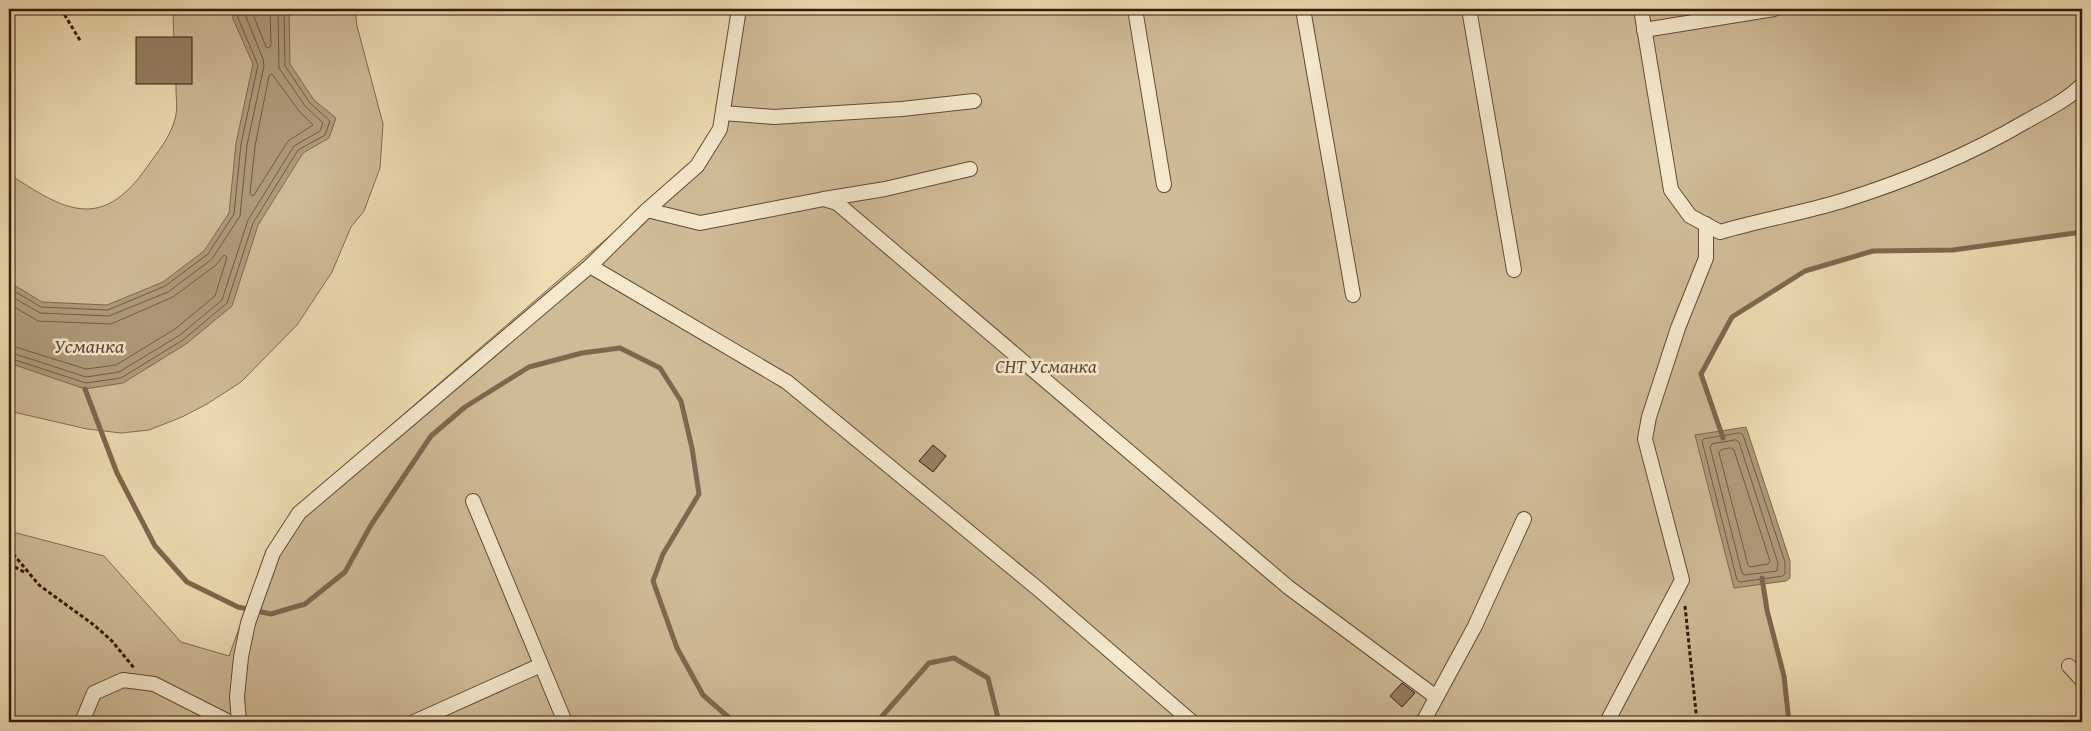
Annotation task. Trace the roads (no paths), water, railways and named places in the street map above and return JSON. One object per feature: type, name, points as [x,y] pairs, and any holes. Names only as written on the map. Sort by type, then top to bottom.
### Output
[{"type":"street","points":[[239,722],[237,697],[241,657],[248,623],[273,553],[299,513],[590,266],[647,210],[697,166],[720,129],[739,9]]},
{"type":"street","points":[[1135,9],[1164,185]]},
{"type":"street","points":[[1303,9],[1353,295]]},
{"type":"street","points":[[1469,9],[1514,270]]},
{"type":"street","points":[[1641,9],[1671,190],[1690,216],[1720,232],[1760,220],[1841,201],[1917,175],[2006,133],[2072,95],[2082,85]]},
{"type":"street","points":[[1644,30],[1774,9]]},
{"type":"street","points":[[723,113],[774,117],[902,109],[974,101]]},
{"type":"street","points":[[647,210],[700,223],[885,189],[970,169]]},
{"type":"street","points":[[824,199],[837,203],[944,292],[1288,587],[1436,698]]},
{"type":"street","points":[[1607,722],[1682,580],[1646,439],[1648,417],[1678,328],[1706,258],[1706,224]]},
{"type":"street","points":[[590,266],[787,382],[1037,588],[1192,722]]},
{"type":"street","points":[[474,501],[565,722]]},
{"type":"street","points":[[1423,722],[1475,626],[1524,519]]},
{"type":"street","points":[[414,722],[541,665]]},
{"type":"street","points":[[2070,666],[2082,680]]},
{"type":"street","points":[[82,722],[94,693],[123,680],[154,684],[229,722]]},
{"type":"water","name":"Усманка","points":[[232,9],[289,9],[290,64],[314,100],[336,118],[329,138],[303,153],[258,225],[232,306],[186,344],[123,383],[85,389],[9,363],[9,282],[42,302],[107,305],[163,282],[204,251],[229,213],[236,143],[253,64],[233,19]]},
{"type":"water","points":[[1746,427],[1790,561],[1790,578],[1786,581],[1734,588],[1695,435]]},
{"type":"waterway","points":[[1723,438],[1701,374],[1732,317],[1805,271],[1873,251],[1953,250],[2082,232]]},
{"type":"waterway","points":[[85,389],[117,473],[155,546],[187,582],[238,607],[271,614],[305,604],[345,572],[371,525],[431,436],[465,407],[529,367],[582,353],[620,348],[660,368],[681,401],[692,448],[699,494],[663,554],[653,581],[677,648],[703,695],[734,722]]},
{"type":"waterway","points":[[1762,578],[1767,610],[1784,676],[1789,722]]},
{"type":"waterway","points":[[877,722],[929,663],[954,658],[988,678],[999,722]]},
{"type":"park label","name":"СНТ Усманка","points":[[1046,366]]}]
